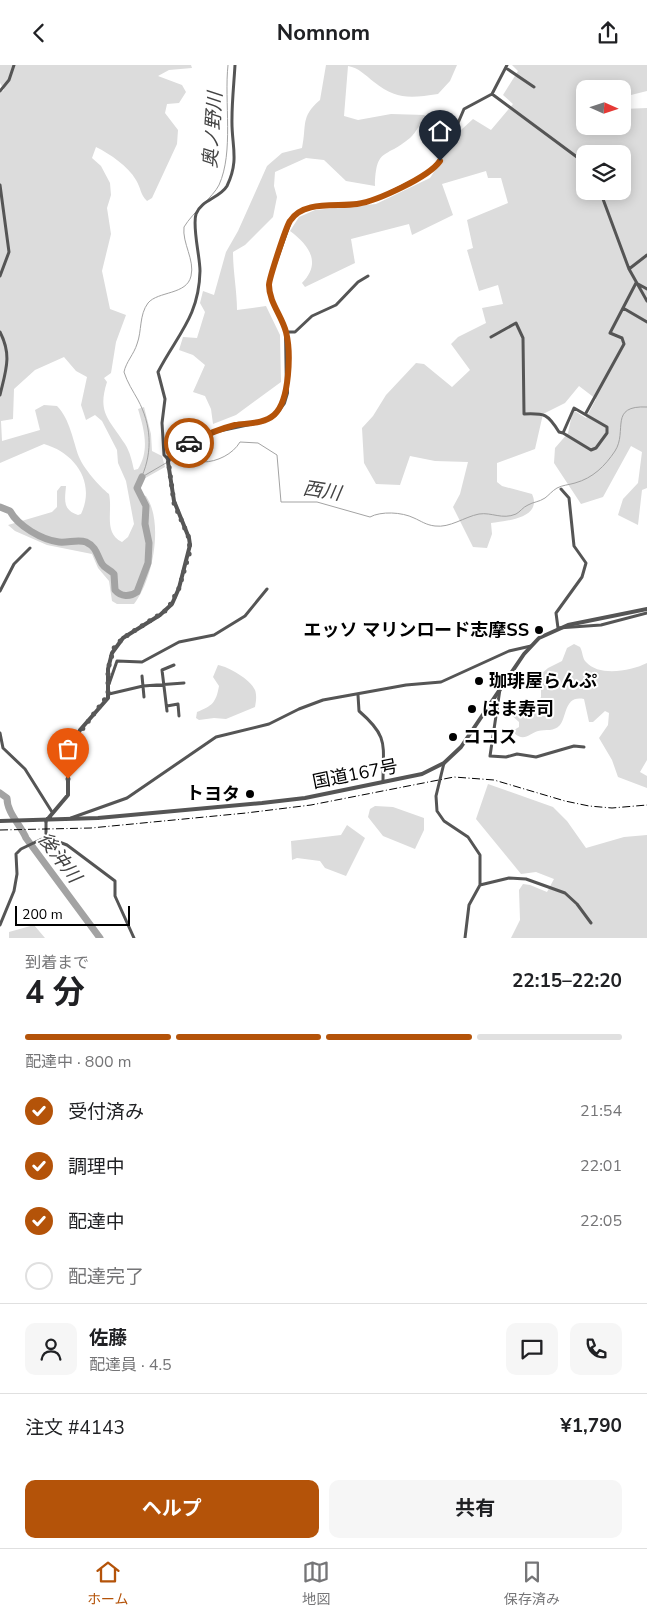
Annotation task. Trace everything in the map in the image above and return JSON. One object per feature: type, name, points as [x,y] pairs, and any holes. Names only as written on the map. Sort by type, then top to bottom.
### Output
[{"type":"street","points":[[0,91],[9,80],[14,65]]},
{"type":"street","points":[[109,694],[108,669],[114,648],[123,638],[160,615],[172,604],[190,551],[189,538],[174,503],[168,459],[164,455],[162,423],[165,399],[158,372],[189,323],[194,304],[200,270],[196,214],[202,206],[223,191],[231,176],[236,154],[232,120],[235,65]]},
{"type":"street","points":[[168,459],[177,450],[217,431],[264,421],[275,415],[284,403],[287,393],[286,332],[272,300],[269,282],[284,234],[293,216],[315,206],[365,202],[421,178],[437,165],[446,151],[464,109],[492,94],[506,66],[534,87]]},
{"type":"street","points":[[492,94],[576,156]]},
{"type":"street","points":[[0,185],[9,253],[0,276]]},
{"type":"street","points":[[603,200],[629,269],[647,301]]},
{"type":"street","points":[[629,269],[647,255]]},
{"type":"street","points":[[286,332],[300,330],[306,320],[336,305],[358,282],[368,276]]},
{"type":"street","points":[[636,283],[647,289]]},
{"type":"street","points":[[586,413],[624,344],[622,338],[610,333],[636,283]]},
{"type":"street","points":[[623,307],[647,322]]},
{"type":"street","points":[[490,337],[516,323],[523,338],[524,414],[539,413],[550,417],[559,432],[564,433],[592,450],[596,448],[607,433],[607,427],[586,413],[574,408],[564,433]]},
{"type":"street","points":[[0,332],[7,345],[8,353],[0,395]]},
{"type":"street","points":[[561,489],[569,498],[574,545],[586,563],[582,577],[556,613],[558,628],[601,625],[647,611]]},
{"type":"street","points":[[0,591],[14,564],[30,548]]},
{"type":"street","points":[[108,684],[117,661],[142,662],[180,642],[214,635],[245,616],[267,589]]},
{"type":"street","name":"国道167号","points":[[0,821],[66,821],[262,803],[305,798],[422,774],[444,763],[465,743],[531,646],[558,628],[647,611]]},
{"type":"street","points":[[66,821],[127,798],[216,737],[269,724],[299,709],[323,700],[406,685],[441,682],[509,651],[531,646]]},
{"type":"street","points":[[168,711],[162,670],[174,665]]},
{"type":"street","points":[[142,676],[144,697]]},
{"type":"street","points":[[46,837],[46,821],[69,793],[68,765],[75,739],[109,694],[143,686],[184,683]]},
{"type":"street","points":[[500,689],[490,756],[506,757],[516,754],[536,757],[574,746],[584,747]]},
{"type":"street","points":[[358,695],[358,711],[371,721],[381,735],[383,783]]},
{"type":"street","points":[[167,706],[178,704],[179,716]]},
{"type":"street","points":[[0,733],[3,749],[25,769],[52,812]]},
{"type":"street","points":[[444,763],[436,796],[436,807],[442,819],[468,837],[478,850],[480,885],[469,905],[465,938]]},
{"type":"street","points":[[0,925],[14,891],[17,874],[15,857],[22,849],[46,837],[67,845],[115,881],[115,896],[134,938]]},
{"type":"street","points":[[480,885],[509,878],[526,879],[566,893],[591,923]]},
{"type":"shaded area","points":[[0,65],[191,65],[192,68],[169,70],[158,76],[182,85],[186,92],[179,103],[167,104],[165,113],[178,130],[177,144],[152,198],[147,201],[133,175],[113,157],[96,147],[92,158],[101,166],[110,183],[111,195],[107,208],[111,234],[102,271],[110,309],[126,315],[116,342],[111,373],[104,378],[107,382],[103,401],[104,409],[110,422],[127,447],[134,470],[138,469],[144,454],[145,439],[138,409],[144,407],[151,434],[152,451],[162,456],[165,467],[140,481],[138,489],[141,495],[146,496],[151,507],[155,535],[151,566],[141,594],[134,604],[117,604],[112,601],[109,581],[98,568],[92,554],[47,545],[15,531],[8,525],[52,512],[57,507],[57,491],[61,486],[66,486],[65,500],[69,510],[78,515],[81,514],[86,491],[80,470],[73,462],[65,454],[44,444],[0,463],[0,93],[4,90],[0,83]],"holes":[[[64,357],[76,371],[87,377],[81,405],[86,420],[95,415],[102,421],[117,450],[118,463],[126,481],[134,524],[128,537],[122,542],[116,538],[111,527],[109,494],[92,477],[81,462],[68,424],[57,406],[44,405],[35,410],[40,430],[2,441],[1,421],[13,419],[14,389],[35,370]]]},
{"type":"shaded area","points":[[326,65],[457,65],[450,81],[438,94],[412,97],[389,92],[359,70],[348,66],[344,116],[358,120],[391,114],[425,115],[412,136],[380,159],[377,165],[375,186],[346,181],[324,160],[306,158],[275,172],[274,186],[277,197],[273,217],[245,245],[233,252],[233,259],[237,310],[266,306],[280,335],[281,382],[236,415],[213,424],[211,409],[205,396],[193,392],[205,365],[193,355],[179,350],[183,337],[197,338],[205,312],[200,303],[203,291],[214,295],[226,252],[238,231],[267,166],[282,153],[302,148],[305,122],[309,111],[320,100]]},
{"type":"shaded area","points":[[512,65],[647,65],[647,91],[631,95],[631,80],[576,80],[576,135],[631,135],[631,109],[647,108],[647,488],[642,490],[638,525],[618,515],[623,499],[638,483],[642,452],[631,446],[603,497],[581,504],[554,463],[555,448],[568,433],[573,410],[586,418],[596,399],[579,386],[565,403],[543,414],[535,449],[497,463],[497,482],[502,486],[532,494],[534,502],[528,513],[521,517],[491,523],[492,534],[487,548],[473,547],[453,507],[460,494],[468,462],[435,461],[410,456],[400,485],[376,484],[364,463],[362,428],[373,416],[386,395],[416,363],[424,364],[452,387],[470,370],[451,344],[458,337],[486,323],[482,308],[503,304],[498,285],[479,291],[467,250],[473,248],[467,220],[508,203],[501,178],[488,178],[486,171],[442,184],[453,215],[412,235],[409,224],[351,239],[355,263],[305,287],[302,283],[308,276],[311,268],[311,255],[303,242],[290,231],[299,217],[315,210],[376,204],[430,178],[461,130],[473,119],[491,130],[513,104],[503,95],[518,71]]},
{"type":"shaded area","points":[[574,644],[580,647],[586,662],[599,670],[624,670],[647,663],[647,760],[640,772],[647,776],[647,788],[618,777],[612,760],[599,738],[608,725],[609,713],[605,711],[593,722],[589,722],[584,699],[573,700],[569,703],[560,725],[555,729],[538,731],[526,737],[518,736],[514,733],[514,730],[519,727],[519,722],[507,711],[507,706],[528,708],[536,706],[541,697],[541,674],[562,661],[567,648]]},
{"type":"shaded area","points":[[218,665],[239,674],[249,682],[256,694],[255,707],[226,719],[199,720],[196,718],[197,712],[210,706],[215,700],[219,686],[213,677]]},
{"type":"shaded area","points":[[488,784],[553,807],[567,821],[586,848],[624,837],[647,835],[647,938],[511,938],[520,920],[519,890],[523,884],[547,892],[554,879],[536,872],[521,874],[476,819]]},
{"type":"shaded area","points":[[375,806],[393,807],[424,818],[424,830],[415,849],[383,836],[368,817],[370,809]]},
{"type":"shaded area","points":[[347,825],[365,838],[346,876],[325,868],[320,861],[297,858],[292,860],[291,841],[341,835]]},
{"type":"shaded area","points":[[34,925],[45,938],[9,938],[9,932]]},
{"type":"waterway","name":"奥ノ野川","points":[[142,476],[148,457],[148,428],[146,418],[124,372],[139,339],[143,313],[148,303],[158,296],[184,287],[191,276],[192,270],[184,227],[216,190],[224,172],[227,142],[228,65]]},
{"type":"waterway","name":"西川","points":[[170,461],[177,457],[197,455],[203,462],[214,461],[229,454],[240,442],[258,443],[277,455],[281,502],[317,502],[370,517],[386,513],[398,513],[429,525],[441,526],[479,514],[511,516],[526,506],[545,498],[557,488],[581,481],[593,475],[607,462],[615,451],[619,443],[623,415],[627,410],[635,407],[647,407]]},
{"type":"waterway","name":"西川","points":[[142,477],[166,463]]},
{"type":"waterway","name":"西川","points":[[0,507],[10,511],[19,522],[31,531],[52,541],[83,541],[90,544],[95,549],[103,566],[114,574],[115,590],[123,595],[134,594],[137,592],[148,563],[149,543],[145,524],[146,506],[137,488],[142,477]]},
{"type":"waterway","name":"後沖川","points":[[0,793],[7,798],[11,814],[26,838],[100,938]]},
{"type":"railway","points":[[0,830],[91,828],[246,813],[311,805],[454,777],[494,780],[565,801],[589,806],[612,808],[647,805]]},
{"type":"way so far","points":[[68,779],[69,759],[75,739],[108,695],[109,661],[114,648],[123,638],[168,609],[176,597],[190,551],[190,545],[189,538],[174,503],[168,459],[170,455],[189,443]]},
{"type":"place","name":"エッソ マリンロード志摩SS","points":[[539,630]]},
{"type":"place","name":"珈琲屋らんぷ","points":[[479,681]]},
{"type":"place","name":"はま寿司","points":[[472,709]]},
{"type":"place","name":"ココス","points":[[453,737]]},
{"type":"place","name":"トヨタ","points":[[250,794]]},
{"type":"route","points":[[189,443],[234,425],[264,421],[275,415],[284,403],[287,393],[286,332],[272,300],[269,282],[284,234],[293,216],[298,212],[315,206],[357,204],[374,200],[421,178],[430,172],[440,161]]}]
